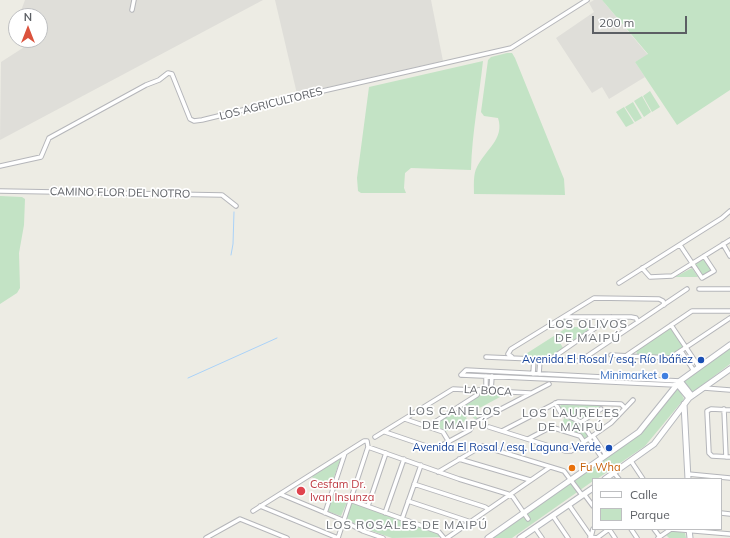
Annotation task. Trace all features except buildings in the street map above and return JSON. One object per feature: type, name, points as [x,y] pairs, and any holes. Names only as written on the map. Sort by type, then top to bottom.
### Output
[{"type":"street","points":[[132,10],[134,0]]},
{"type":"street","name":"LOS AGRICULTORES","points":[[0,166],[42,157],[46,142],[50,137],[146,85],[159,80],[168,73],[172,74],[190,119],[194,121],[202,120],[511,48],[587,0]]},
{"type":"street","name":"CAMINO FLOR DEL NOTRO","points":[[0,191],[222,195],[236,206]]},
{"type":"street","points":[[619,283],[680,245],[730,211]]},
{"type":"street","points":[[642,268],[650,277],[669,277],[730,240]]},
{"type":"street","points":[[723,244],[730,256]]},
{"type":"street","points":[[680,245],[702,278],[714,271],[704,256]]},
{"type":"street","points":[[486,357],[580,361],[687,289]]},
{"type":"street","points":[[699,289],[730,289]]},
{"type":"street","points":[[512,357],[508,354],[511,349],[592,299],[659,299],[663,301],[664,305]]},
{"type":"street","points":[[626,356],[692,311],[730,311]]},
{"type":"street","points":[[564,317],[634,318],[638,322]]},
{"type":"street","points":[[550,360],[611,317]]},
{"type":"street","points":[[611,355],[670,358],[730,318]]},
{"type":"street","points":[[671,325],[686,348],[697,369]]},
{"type":"street","points":[[488,538],[642,429],[675,385],[730,345]]},
{"type":"street","points":[[681,351],[697,369]]},
{"type":"street","points":[[533,374],[534,359]]},
{"type":"street","points":[[539,374],[540,360]]},
{"type":"street","points":[[607,478],[657,441],[690,397],[730,369]]},
{"type":"street","points":[[680,381],[572,378],[539,374],[533,374],[514,375],[492,376],[461,375],[466,370],[514,375],[675,385],[679,386],[690,397]]},
{"type":"street","points":[[486,376],[486,391]]},
{"type":"street","points":[[492,376],[492,391]]},
{"type":"street","points":[[680,381],[690,397]]},
{"type":"street","points":[[385,432],[434,449],[470,430],[474,423],[549,384]]},
{"type":"street","points":[[703,387],[730,390]]},
{"type":"street","name":"LA BOCA","points":[[375,437],[450,390],[531,393]]},
{"type":"street","points":[[427,427],[477,395],[479,390]]},
{"type":"street","points":[[489,427],[566,451],[571,450],[612,423],[634,400]]},
{"type":"street","points":[[555,403],[561,413],[581,422],[604,457]]},
{"type":"street","points":[[502,431],[555,403],[621,404],[625,408]]},
{"type":"street","points":[[684,404],[688,476],[730,478]]},
{"type":"street","points":[[581,422],[600,409]]},
{"type":"street","points":[[724,409],[728,457],[710,455],[708,410],[724,409],[730,410]]},
{"type":"street","points":[[405,419],[443,432],[449,442]]},
{"type":"street","points":[[528,439],[551,427],[580,436],[584,442]]},
{"type":"street","points":[[253,511],[260,506],[364,441],[368,441],[368,446],[338,538],[260,506]]},
{"type":"street","points":[[368,446],[438,472],[510,494],[528,519]]},
{"type":"street","points":[[438,472],[482,446],[564,471],[592,505]]},
{"type":"street","points":[[325,513],[345,453]]},
{"type":"street","points":[[368,506],[386,453]]},
{"type":"street","points":[[385,513],[404,459]]},
{"type":"street","points":[[459,459],[530,480]]},
{"type":"street","points":[[631,461],[642,478]]},
{"type":"street","points":[[402,519],[421,465]]},
{"type":"street","points":[[350,500],[439,532],[446,538],[550,467]]},
{"type":"street","points":[[614,473],[617,478]]},
{"type":"street","points":[[414,484],[488,509]]},
{"type":"street","points":[[520,538],[592,489]]},
{"type":"street","points":[[280,494],[343,520],[363,531],[383,538]]},
{"type":"street","points":[[408,501],[470,522]]},
{"type":"street","points":[[569,505],[591,538],[597,538],[608,530]]},
{"type":"street","points":[[553,516],[568,538]]},
{"type":"street","points":[[206,538],[240,520],[287,538]]},
{"type":"street","points":[[535,528],[542,538]]},
{"type":"street","points":[[659,537],[670,530]]},
{"type":"street","points":[[690,538],[689,530],[730,534]]},
{"type":"shaded area","points":[[25,0],[263,0],[0,140],[1,62],[23,48],[48,48],[48,8],[22,8]]},
{"type":"shaded area","points":[[275,0],[431,0],[443,61],[297,94]]},
{"type":"shaded area","points":[[594,0],[602,0],[648,55],[635,62],[645,77],[609,99],[602,87],[592,93],[556,38],[594,12],[589,3]]},
{"type":"green space","points":[[602,0],[730,0],[730,90],[677,125],[635,62],[648,54]]},
{"type":"green space","points":[[512,53],[515,58],[564,179],[565,195],[474,194],[476,170],[480,161],[497,138],[499,132],[498,118],[484,116],[481,112],[488,60],[491,57]]},
{"type":"green space","points":[[483,61],[474,129],[471,170],[411,168],[405,173],[404,188],[406,193],[361,193],[358,191],[357,178],[369,87]]},
{"type":"green space","points":[[650,91],[660,107],[652,112],[643,96]]},
{"type":"green space","points":[[642,96],[651,112],[644,117],[634,101]]},
{"type":"green space","points":[[633,102],[642,118],[635,122],[625,107]]},
{"type":"green space","points":[[624,107],[634,123],[626,127],[616,112]]},
{"type":"green space","points":[[0,196],[22,197],[25,199],[24,225],[19,253],[20,288],[17,293],[0,304]]},
{"type":"green space","points":[[704,259],[712,270],[702,277],[695,264]]},
{"type":"green space","points":[[692,268],[698,277],[675,277]]},
{"type":"green space","points":[[569,318],[570,327],[593,327],[569,343],[565,337],[559,341],[563,348],[549,357],[521,357],[568,327],[563,319]]},
{"type":"green space","points":[[670,327],[683,347],[669,356],[637,354],[636,351]]},
{"type":"green space","points":[[730,347],[730,364],[692,393],[683,381]]},
{"type":"green space","points":[[676,389],[680,391],[684,399],[645,446],[598,478],[592,478],[592,482],[512,538],[492,538],[643,431]]},
{"type":"green space","points":[[483,393],[500,393],[500,397],[474,411],[478,420],[469,414],[466,417],[467,420],[445,432],[433,427],[433,424]]},
{"type":"green space","points":[[561,404],[601,405],[600,408],[582,419],[563,411],[560,407]]},
{"type":"green space","points":[[564,418],[580,424],[588,436],[584,439],[579,434],[561,428]]},
{"type":"green space","points":[[341,458],[331,485],[311,477]]},
{"type":"green space","points":[[333,496],[347,502],[341,516],[327,511]]},
{"type":"green space","points":[[349,501],[438,533],[441,537],[392,538],[360,527],[343,516]]},
{"type":"green space","points":[[671,530],[685,533],[686,538],[669,538],[665,534]]},
{"type":"waterway","points":[[231,255],[233,244],[234,212]]},
{"type":"waterway","points":[[188,378],[277,338]]},
{"type":"place","name":"Avenida El Rosal / esq. Río Ibáñez","points":[[701,360]]},
{"type":"place","name":"Minimarket","points":[[665,376]]},
{"type":"place","name":"Avenida El Rosal / esq. Laguna Verde","points":[[609,448]]},
{"type":"place","name":"Fu Wha","points":[[572,468]]},
{"type":"place","name":"Cesfam Dr. Ivan Insunza","points":[[301,491]]},
{"type":"district","name":"LOS OLIVOS DE MAIPÚ","points":[[588,331]]},
{"type":"district","name":"LOS CANELOS DE MAIPÚ","points":[[455,418]]},
{"type":"district","name":"LOS LAURELES DE MAIPÚ","points":[[571,420]]},
{"type":"district","name":"LOS ROSALES DE MAIPÚ","points":[[407,525]]}]
